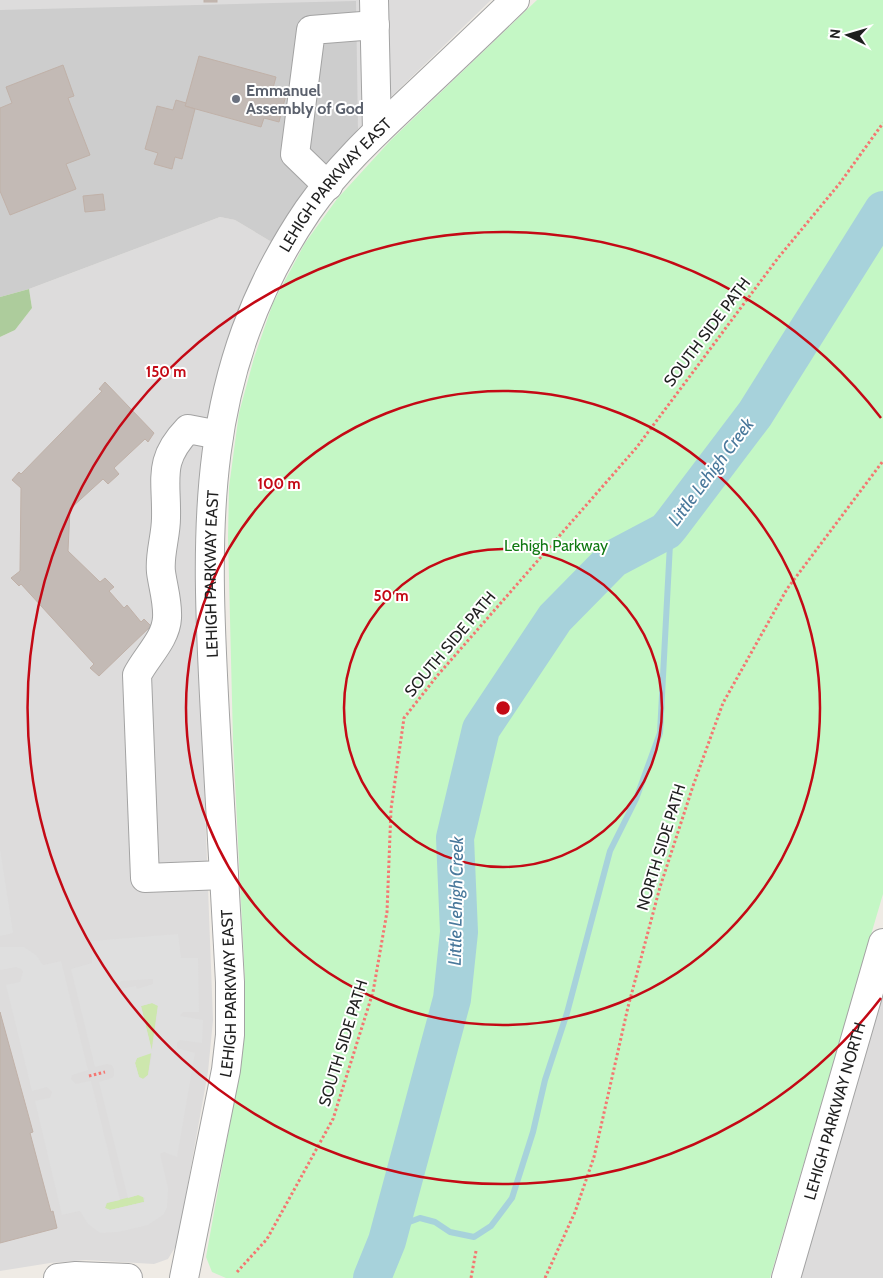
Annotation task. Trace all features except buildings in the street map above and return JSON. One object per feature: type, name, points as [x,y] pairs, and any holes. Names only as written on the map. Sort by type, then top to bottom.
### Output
[{"type":"street","name":"LEHIGH PARKWAY EAST","points":[[184,1278],[226,1070],[230,1035],[224,874],[208,593],[211,505],[218,435],[231,374],[241,341],[259,295],[282,250],[310,208],[377,131],[515,0]]},
{"type":"street","points":[[328,186],[295,154],[311,30],[374,13],[377,131]]},
{"type":"street","points":[[218,435],[188,429],[174,444],[165,472],[166,519],[161,570],[166,595],[167,619],[164,631],[143,662],[138,676],[144,878],[224,874]]},
{"type":"street","name":"LEHIGH PARKWAY NORTH","points":[[786,1278],[883,944]]},
{"type":"street","points":[[58,1278],[76,1276],[128,1278]]},
{"type":"path","name":"SOUTH SIDE PATH","points":[[237,1272],[267,1239],[333,1119],[373,992],[387,912],[391,809],[404,718],[444,669],[637,447],[778,258],[840,183],[883,123]]},
{"type":"path","name":"NORTH SIDE PATH","points":[[545,1278],[575,1212],[594,1157],[628,1007],[660,887],[723,704],[787,590],[883,461]]},
{"type":"path","points":[[89,1076],[104,1072]]},
{"type":"path","points":[[471,1278],[476,1251]]},
{"type":"shaded area","points":[[0,0],[491,0],[358,129],[358,121],[0,10]]},
{"type":"shaded area","points":[[356,1],[358,129],[275,244],[235,220],[220,217],[29,289],[0,297],[0,10]]},
{"type":"shaded area","points":[[220,217],[235,220],[275,244],[210,419],[199,480],[195,543],[213,1020],[208,1072],[177,1244],[168,1259],[154,1264],[86,1260],[50,1263],[0,1271],[0,337],[15,330],[32,308],[29,289]]},
{"type":"shaded area","points":[[0,849],[13,933],[0,936]]},
{"type":"shaded area","points":[[178,934],[181,958],[198,958],[199,1012],[183,1012],[180,1016],[203,1020],[202,1043],[180,1040],[177,1043],[177,1048],[195,1053],[177,1157],[164,1152],[160,1154],[168,1188],[167,1207],[163,1215],[148,1225],[118,1232],[100,1233],[88,1224],[80,1211],[62,1215],[35,1101],[50,1098],[52,1092],[47,1087],[32,1091],[6,985],[20,982],[23,972],[16,967],[0,970],[0,947],[24,947],[36,955],[43,965],[61,961],[88,1070],[72,1075],[71,1079],[76,1084],[91,1081],[120,1200],[106,1203],[105,1208],[110,1210],[144,1202],[145,1198],[138,1195],[128,1198],[99,1082],[112,1078],[114,1069],[112,1065],[107,1064],[95,1067],[71,969],[92,963],[92,941]],"holes":[[[153,979],[153,984],[137,989],[136,986],[120,989],[117,985],[121,981]],[[152,1003],[158,1006],[152,1051],[141,1006]],[[152,1053],[148,1075],[143,1079],[139,1077],[135,1063],[137,1058]]]},
{"type":"shaded area","points":[[883,976],[883,1278],[795,1278]]},
{"type":"green space","name":"Lehigh Parkway","points":[[537,0],[883,0],[883,894],[770,1278],[226,1278],[212,1272],[206,1257],[243,1051],[245,982],[233,741],[228,537],[229,487],[239,413],[254,358],[273,303],[305,243],[337,199],[391,140]]},
{"type":"green space","points":[[29,289],[32,308],[15,330],[0,337],[0,297]]},
{"type":"green space","points":[[152,1003],[158,1005],[152,1050],[141,1006]]},
{"type":"green space","points":[[151,1052],[148,1075],[143,1079],[139,1077],[135,1063],[137,1058]]},
{"type":"green space","points":[[143,1195],[144,1202],[110,1210],[105,1208],[107,1203]]},
{"type":"waterway","name":"Little Lehigh Creek","points":[[372,1278],[387,1241],[452,999],[459,932],[455,838],[481,729],[555,618],[613,559],[666,531],[671,525],[755,414],[883,210]]},
{"type":"waterway","points":[[387,1241],[404,1224],[420,1218],[435,1222],[450,1232],[474,1237],[491,1226],[512,1198],[533,1132],[545,1080],[567,1013],[610,851],[636,799],[660,733],[671,525]]},
{"type":"place","name":"Emmanuel Assembly of God","points":[[236,99]]}]
